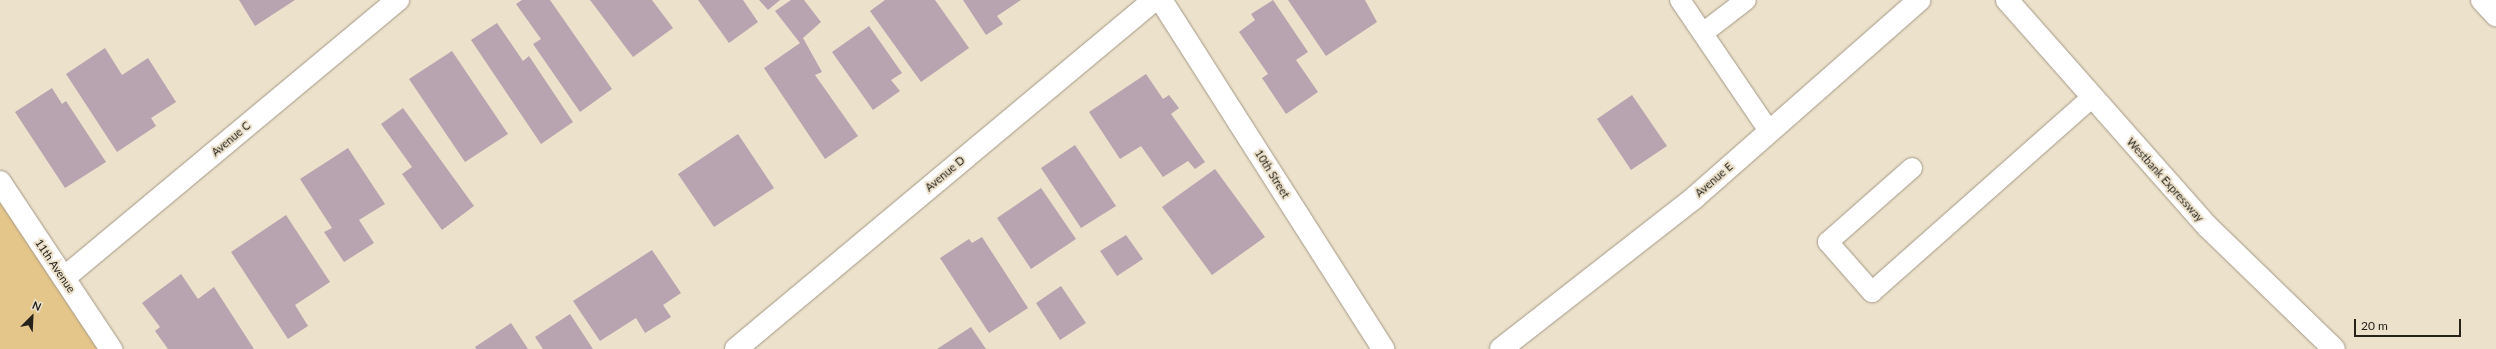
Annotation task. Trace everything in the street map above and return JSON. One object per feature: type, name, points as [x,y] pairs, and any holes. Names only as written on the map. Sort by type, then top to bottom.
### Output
[{"type":"main road","name":"Avenue C","points":[[64,278],[398,0]]},
{"type":"main road","name":"Avenue D","points":[[736,349],[1154,0]]},
{"type":"main road","name":"10th Street","points":[[1161,0],[1383,349]]},
{"type":"main road","name":"Avenue E","points":[[1501,349],[1694,198],[1919,0]]},
{"type":"main road","name":"Westbank Expressway","points":[[2007,0],[2091,98],[2208,227],[2334,349]]},
{"type":"main road","points":[[2482,0],[2496,15]]},
{"type":"main road","name":"11th Avenue","points":[[0,182],[111,349]]},
{"type":"lane","points":[[1680,0],[1769,131]]},
{"type":"lane","points":[[1703,33],[1746,0]]},
{"type":"lane","points":[[1912,168],[1828,242],[1872,292],[2091,98]]},
{"type":"shaded area","points":[[0,182],[111,349],[0,349]]},
{"type":"building","points":[[239,0],[295,0],[255,26]]},
{"type":"building","points":[[522,0],[550,0],[612,89],[580,112],[533,44],[541,39],[516,4]]},
{"type":"building","points":[[590,0],[652,0],[673,28],[633,57]]},
{"type":"building","points":[[698,0],[743,0],[758,22],[729,43]]},
{"type":"building","points":[[759,0],[780,0],[768,10]]},
{"type":"building","points":[[791,0],[804,0],[821,22],[803,38],[822,72],[815,75],[858,136],[825,159],[764,68],[800,43],[775,11]]},
{"type":"building","points":[[885,0],[935,0],[969,48],[921,82],[870,11]]},
{"type":"building","points":[[963,0],[1021,0],[997,16],[1003,24],[986,35]]},
{"type":"building","points":[[1273,0],[1308,52],[1296,60],[1318,92],[1286,114],[1262,78],[1268,74],[1239,32],[1255,20],[1251,14]]},
{"type":"building","points":[[1288,0],[1365,0],[1377,22],[1326,56]]},
{"type":"building","points":[[497,23],[523,61],[529,56],[573,122],[541,144],[471,40]]},
{"type":"building","points":[[869,26],[902,73],[891,80],[900,91],[873,110],[832,52]]},
{"type":"building","points":[[105,48],[122,75],[148,58],[176,102],[151,118],[156,126],[117,152],[66,74]]},
{"type":"building","points":[[452,51],[508,134],[465,162],[409,79]]},
{"type":"building","points":[[1146,74],[1163,99],[1169,95],[1179,108],[1171,114],[1205,162],[1195,169],[1188,161],[1163,177],[1141,146],[1120,159],[1089,112]]},
{"type":"building","points":[[52,88],[62,104],[66,101],[106,162],[65,188],[15,112]]},
{"type":"building","points":[[1632,95],[1667,146],[1631,170],[1597,119]]},
{"type":"building","points":[[403,108],[474,206],[442,230],[402,174],[412,167],[381,124]]},
{"type":"building","points":[[738,134],[774,188],[714,227],[678,174]]},
{"type":"building","points":[[1075,145],[1116,206],[1081,228],[1041,168]]},
{"type":"building","points":[[348,148],[385,204],[359,220],[374,243],[344,262],[324,232],[332,228],[300,179]]},
{"type":"building","points":[[1215,169],[1265,237],[1212,275],[1162,207]]},
{"type":"building","points":[[1041,188],[1076,239],[1031,269],[997,218]]},
{"type":"building","points":[[286,215],[330,282],[295,305],[308,326],[288,339],[231,252]]},
{"type":"building","points":[[1126,235],[1143,259],[1117,276],[1100,251]]},
{"type":"building","points":[[982,237],[1028,308],[989,333],[940,258],[969,239],[972,243]]},
{"type":"building","points":[[652,250],[681,293],[663,305],[671,317],[645,333],[636,318],[600,341],[573,301]]},
{"type":"building","points":[[181,274],[198,299],[214,287],[254,349],[168,349],[155,331],[160,327],[142,303]]},
{"type":"building","points":[[1061,286],[1086,323],[1060,340],[1036,303]]},
{"type":"building","points":[[570,314],[593,349],[543,349],[535,337]]},
{"type":"building","points":[[511,323],[528,349],[476,349],[475,347]]},
{"type":"building","points":[[971,327],[986,349],[937,349]]}]
